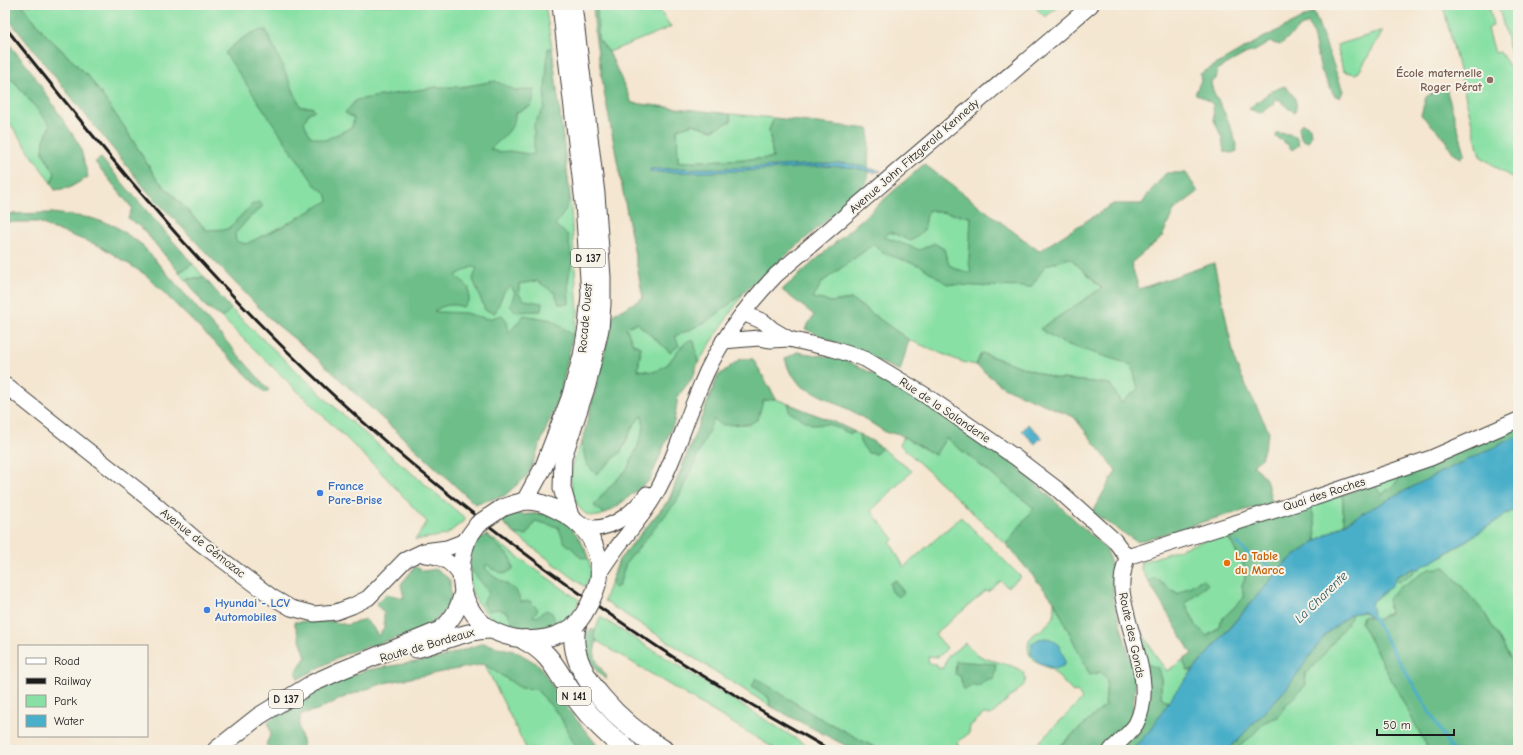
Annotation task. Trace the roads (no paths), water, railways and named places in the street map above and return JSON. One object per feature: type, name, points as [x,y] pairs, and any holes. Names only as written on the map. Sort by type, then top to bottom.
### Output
[{"type":"highway","name":"N 141","points":[[576,625],[573,634],[575,649],[580,663],[601,697],[633,730],[663,750]]},
{"type":"highway","name":"N 141","points":[[525,640],[537,645],[546,653],[585,711],[608,734],[627,750]]},
{"type":"main road","name":"Rocade Ouest","points":[[526,501],[544,466],[570,398],[582,356],[590,296],[584,203],[560,5]]},
{"type":"main road","name":"Rocade Ouest","points":[[573,5],[590,133],[600,240],[602,304],[600,329],[587,385],[563,457],[562,488],[574,520]]},
{"type":"main road","name":"Avenue John Fitzgerald Kennedy","points":[[599,577],[611,555],[641,517],[654,497],[701,383],[723,341],[758,293],[776,275],[1091,5]]},
{"type":"main road","points":[[758,293],[762,299],[764,322]]},
{"type":"main road","points":[[739,318],[754,338]]},
{"type":"main road","name":"Rue de la Salanderie","points":[[739,318],[764,322],[772,329],[789,339],[833,349],[865,359],[925,395],[1015,457],[1057,490],[1114,540],[1127,557]]},
{"type":"main road","points":[[723,341],[754,338],[789,339]]},
{"type":"main road","name":"Avenue de Gémozac","points":[[5,386],[143,494],[200,543],[272,597],[292,608],[314,614],[336,612],[352,606],[368,598],[399,565],[412,556],[424,551],[447,548],[468,538]]},
{"type":"main road","name":"Quai des Roches","points":[[1127,557],[1314,498],[1431,458],[1518,420]]},
{"type":"main road","name":"Avenue John Fitzgerald Kennedy","points":[[574,520],[594,528],[603,527],[624,517],[643,499],[655,484],[671,458]]},
{"type":"main road","points":[[412,556],[426,555],[442,558],[454,566],[474,615],[491,630],[506,636],[525,640],[544,639],[563,633],[576,625],[584,615],[594,597],[599,577],[598,560],[595,548],[586,531],[574,520],[545,504],[526,501],[502,508],[478,524],[468,538],[464,549],[461,562],[462,584]]},
{"type":"main road","name":"Route des Gonds","points":[[1111,750],[1136,724],[1144,699],[1142,675],[1122,590],[1122,571],[1127,557]]},
{"type":"main road","name":"Route de Bordeaux","points":[[216,750],[242,728],[292,695],[321,679],[440,630],[449,623],[456,613],[462,584]]},
{"type":"main road","name":"Route de Bordeaux","points":[[363,662],[439,643],[467,632],[491,630]]},
{"type":"water","points":[[845,163],[881,171],[874,173],[850,168],[826,166],[746,171],[698,172],[651,172],[650,169],[734,168]]},
{"type":"water","points":[[1028,424],[1042,437],[1035,444],[1022,431]]},
{"type":"water","name":"La Charente","points":[[1518,436],[1518,507],[1434,561],[1422,566],[1418,570],[1415,568],[1397,576],[1392,585],[1371,603],[1373,614],[1370,617],[1364,612],[1351,614],[1326,634],[1287,688],[1228,750],[1132,750],[1151,729],[1174,693],[1285,563],[1316,541],[1363,513],[1439,473]]},
{"type":"water","points":[[1046,638],[1054,641],[1059,646],[1065,662],[1063,666],[1055,669],[1039,663],[1031,654],[1032,643],[1039,639]]},
{"type":"waterway","points":[[1237,543],[1249,555],[1279,571]]},
{"type":"waterway","points":[[1370,612],[1452,750]]},
{"type":"railway","points":[[5,27],[128,178],[191,251],[258,322],[347,408],[394,449],[490,527],[589,600],[686,665],[830,750]]},
{"type":"place","name":"École maternelle Roger Pérat","points":[[1490,80]]},
{"type":"place","name":"France Pare-Brise","points":[[320,493]]},
{"type":"place","name":"La Table du Maroc","points":[[1227,563]]},
{"type":"place","name":"Hyundai - LCV Automobiles","points":[[207,610]]}]
